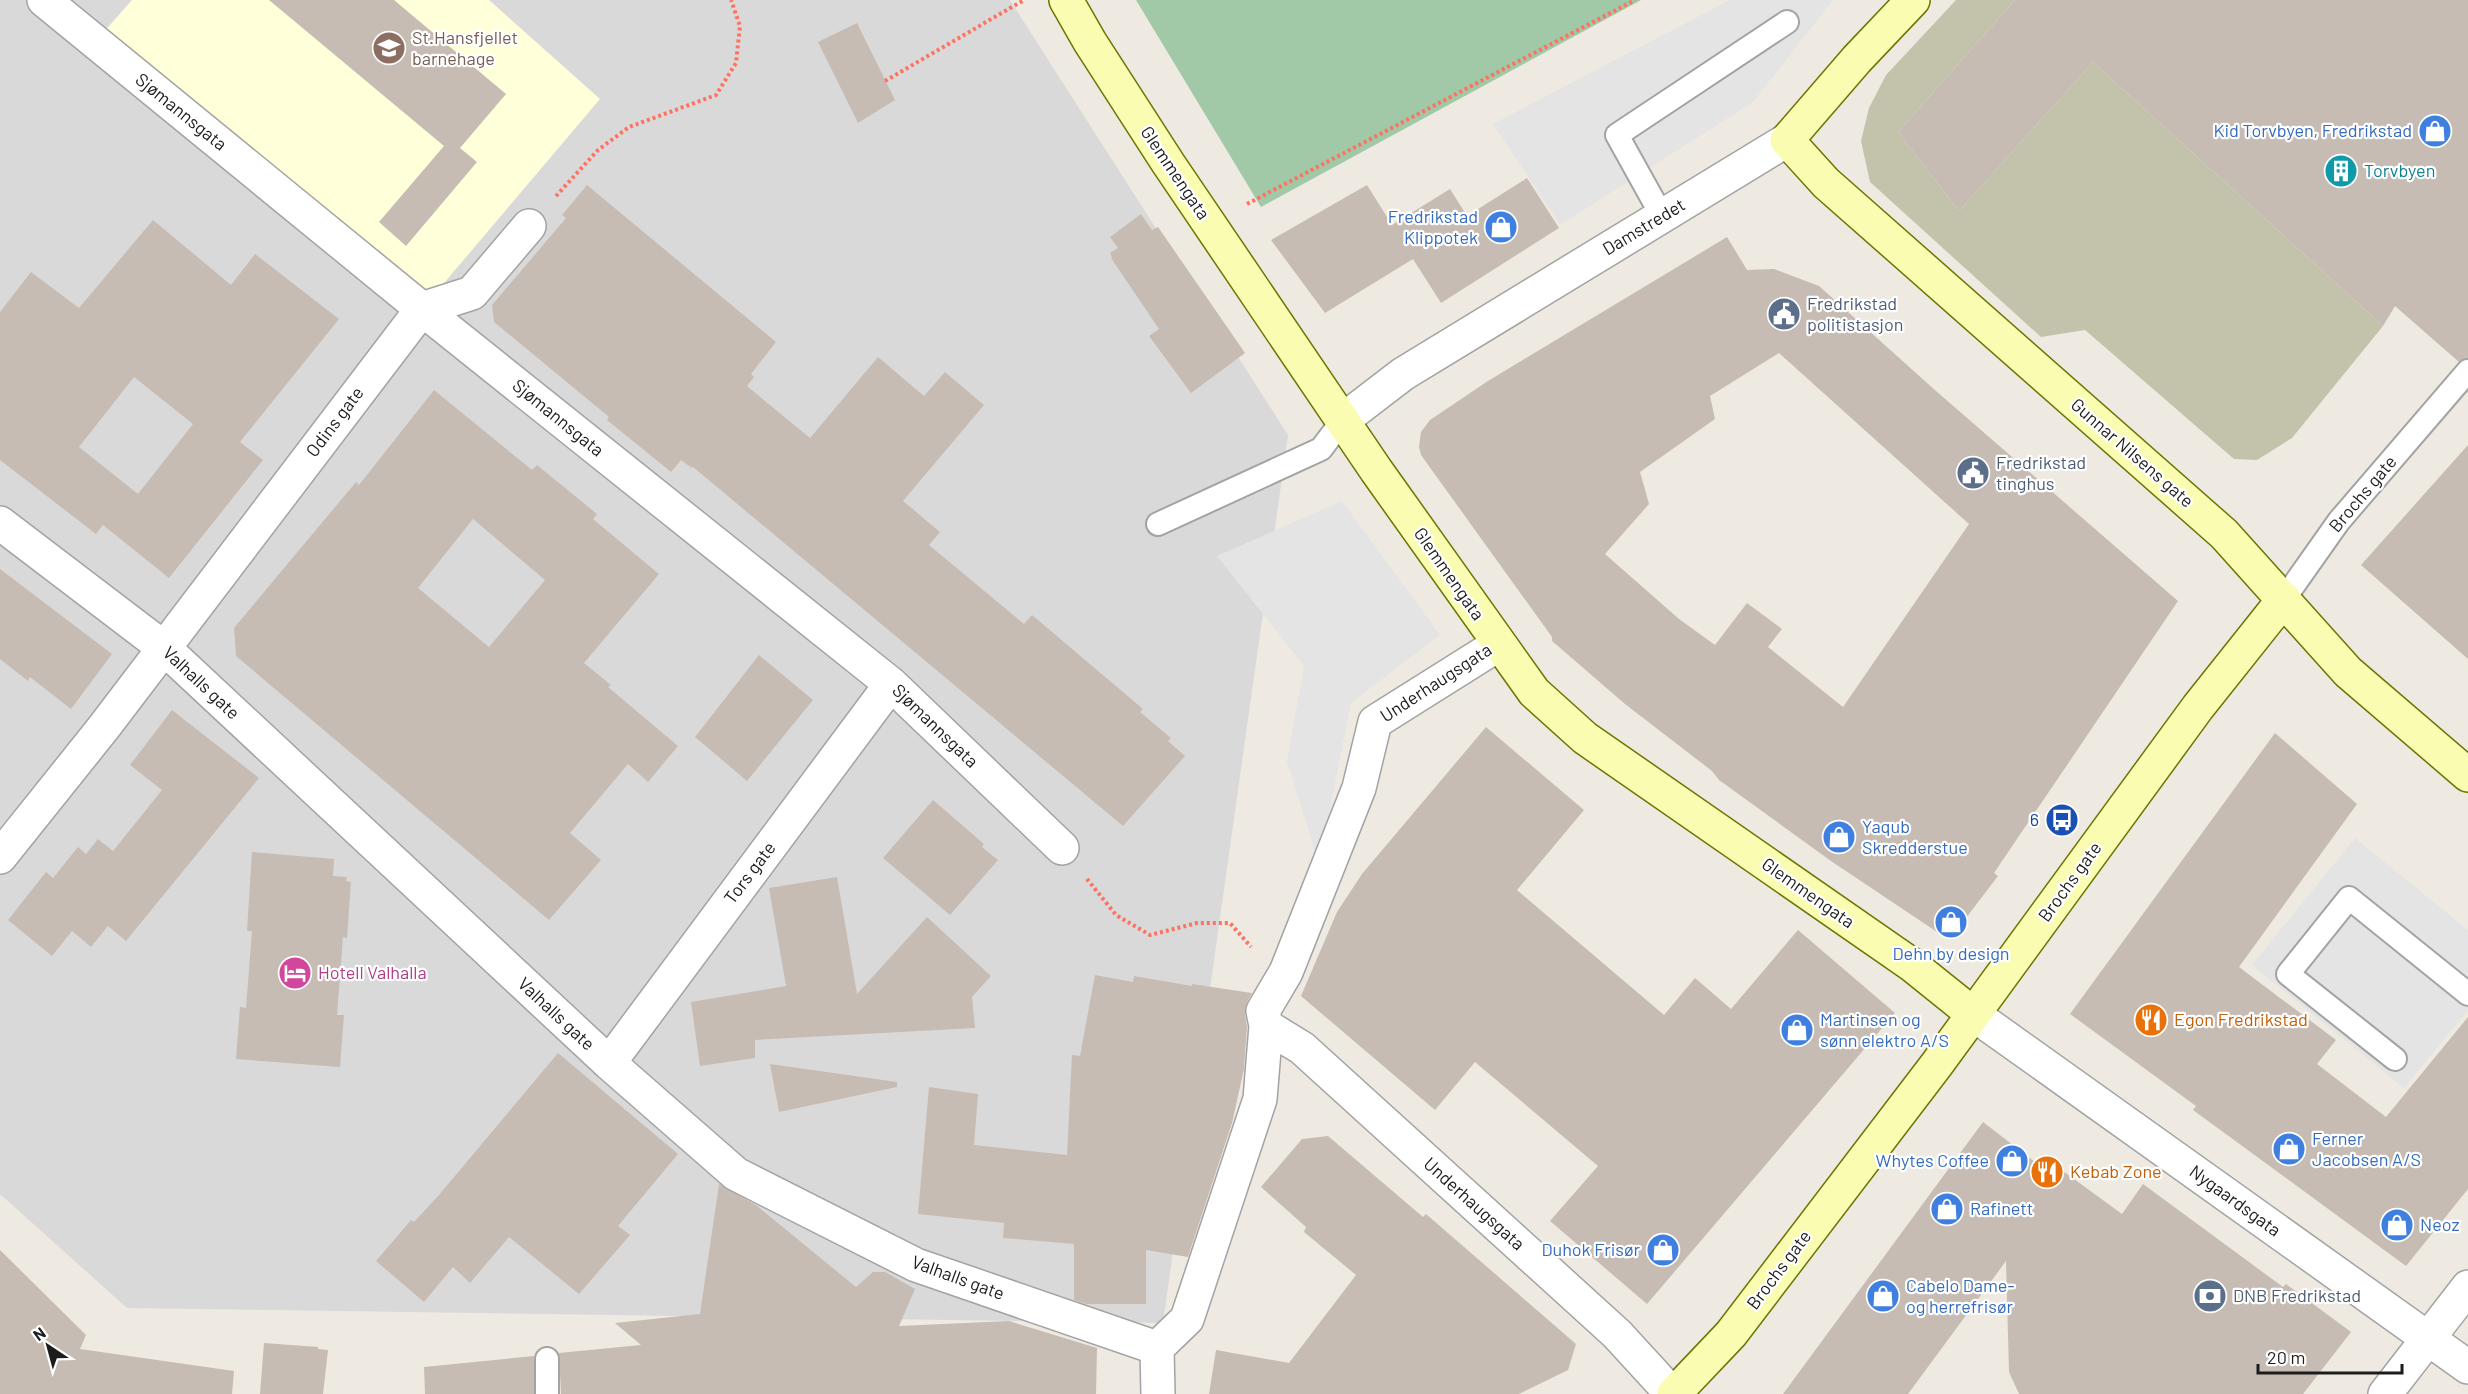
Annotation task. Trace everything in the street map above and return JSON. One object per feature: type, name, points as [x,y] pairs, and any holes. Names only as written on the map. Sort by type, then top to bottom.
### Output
[{"type":"street","name":"Sjømannsgata","points":[[44,0],[422,309],[891,684],[1062,848]]},
{"type":"street","name":"Glemmengata","points":[[1066,0],[1090,42],[1209,224],[1376,470],[1534,692],[1585,738],[1912,965],[1973,1014]]},
{"type":"street","name":"Damstredet","points":[[1343,420],[1403,374],[1787,140],[1857,59],[1913,0]]},
{"type":"street","name":"Gunnar Nilsens gate","points":[[1787,140],[1826,183],[2224,534],[2349,672],[2468,775]]},
{"type":"street","points":[[422,309],[472,293],[529,226]]},
{"type":"street","name":"Odins gate","points":[[0,857],[164,648],[422,309]]},
{"type":"street","name":"Valhalls gate","points":[[0,523],[164,648],[609,1063],[736,1174],[916,1265],[1156,1348]]},
{"type":"street","name":"Brochs gate","points":[[1673,1394],[1731,1334],[1973,1014],[2199,707],[2283,599]]},
{"type":"street","name":"Underhaugsgata","points":[[1156,1348],[1187,1318],[1260,1099],[1266,1026],[1263,1011],[1286,972],[1359,788],[1375,722],[1499,644]]},
{"type":"street","name":"Tors gate","points":[[609,1063],[891,684]]},
{"type":"street","name":"Nygaardsgata","points":[[1973,1014],[2468,1368]]},
{"type":"street","name":"Underhaugsgata","points":[[1266,1026],[1311,1056],[1617,1334],[1673,1394]]},
{"type":"street","points":[[2385,1394],[2468,1287]]},
{"type":"street","points":[[1156,1348],[1158,1394]]},
{"type":"lane","points":[[1662,216],[1617,135],[1787,22]]},
{"type":"lane","name":"Brochs gate","points":[[2283,599],[2339,521],[2468,371]]},
{"type":"lane","points":[[1158,524],[1321,449],[1343,420]]},
{"type":"lane","points":[[2395,1059],[2288,974],[2349,898],[2468,994]]},
{"type":"lane","points":[[547,1359],[547,1394]]},
{"type":"path","points":[[529,226],[598,150],[629,128],[716,95],[736,63],[740,26],[731,0]]},
{"type":"path","points":[[885,81],[1024,0]]},
{"type":"path","points":[[1209,224],[1635,0]]},
{"type":"path","points":[[1062,848],[1116,915],[1150,935],[1197,923],[1230,923],[1252,948]]},
{"type":"shaded area","points":[[0,0],[1010,0],[1288,435],[1163,1323],[127,1308],[0,1194]]},
{"type":"shaded area","points":[[132,0],[489,0],[600,99],[422,309],[95,42]]},
{"type":"shaded area","points":[[1136,0],[1641,0],[1261,207]]},
{"type":"shaded area","points":[[1730,0],[1833,0],[1753,102],[1560,225],[1493,124]]},
{"type":"shaded area","points":[[1956,0],[2015,0],[1898,132],[1959,211],[2093,62],[2383,326],[2292,438],[2257,460],[2234,459],[2085,330],[2041,337],[1870,182],[1861,141],[1869,108],[1886,75]]},
{"type":"shaded area","points":[[1342,501],[1440,635],[1351,703],[1319,864],[1287,761],[1304,666],[1217,556]]},
{"type":"shaded area","points":[[2355,838],[2468,930],[2468,1010],[2404,1088],[2252,965]]},
{"type":"building","points":[[269,0],[394,0],[506,94],[460,148],[477,162],[406,246],[379,222],[444,146]]},
{"type":"building","name":"Torvbyen","points":[[2015,0],[2468,0],[2468,358],[2459,362],[2395,306],[2383,326],[2093,62],[1959,211],[1898,132]]},
{"type":"building","points":[[857,23],[895,100],[858,123],[818,42]]},
{"type":"building","points":[[1527,178],[1559,228],[1441,303],[1413,259],[1325,313],[1271,240],[1367,185],[1392,225],[1450,189],[1467,216]]},
{"type":"building","points":[[587,185],[776,342],[751,374],[754,377],[747,386],[810,438],[878,357],[924,396],[945,372],[984,405],[903,501],[940,532],[929,545],[1024,624],[1032,615],[1143,709],[1140,712],[1171,738],[1168,741],[1185,756],[1123,826],[693,467],[681,460],[671,472],[607,420],[609,417],[494,322],[492,305],[566,218],[562,215]]},
{"type":"building","points":[[1141,214],[1152,230],[1158,227],[1245,353],[1191,393],[1149,336],[1159,329],[1111,258],[1110,253],[1118,248],[1110,237]]},
{"type":"building","points":[[153,220],[231,285],[255,254],[339,319],[240,442],[263,460],[169,578],[103,525],[96,534],[0,460],[0,312],[31,272],[79,308]],"holes":[[[134,377],[193,424],[138,494],[79,447]]]},
{"type":"building","points":[[1727,237],[1747,270],[1774,269],[1819,286],[2178,601],[1994,873],[1998,876],[1956,931],[1940,934],[1831,861],[1719,780],[1712,771],[1625,704],[1552,641],[1552,637],[1421,455],[1419,447],[1421,432],[1430,420],[1488,381]],"holes":[[[1779,353],[1969,524],[1843,707],[1768,647],[1782,629],[1747,603],[1715,645],[1679,619],[1605,554],[1649,504],[1640,472],[1715,419],[1710,396]]]},
{"type":"building","points":[[434,390],[532,470],[537,465],[597,514],[593,519],[659,574],[584,663],[611,685],[608,687],[678,746],[648,782],[628,764],[570,833],[601,860],[549,920],[236,656],[234,628],[356,482],[359,485]],"holes":[[[473,519],[545,580],[489,647],[418,588]]]},
{"type":"building","points":[[2468,445],[2468,659],[2361,565]]},
{"type":"building","points":[[0,569],[112,654],[71,709],[30,677],[28,681],[0,659]]},
{"type":"building","points":[[759,655],[813,700],[747,781],[695,737]]},
{"type":"building","points":[[172,710],[259,778],[126,941],[108,926],[91,947],[72,931],[52,956],[8,920],[46,872],[53,878],[78,847],[86,854],[98,839],[113,851],[162,790],[130,765]]},
{"type":"building","points":[[1486,727],[1584,810],[1517,890],[1664,1015],[1695,978],[1731,1009],[1798,930],[1895,1013],[1647,1304],[1550,1221],[1598,1166],[1475,1062],[1435,1110],[1301,996],[1337,912],[1362,874]]},
{"type":"building","points":[[2275,733],[2357,804],[2239,967],[2336,1040],[2317,1064],[2386,1117],[2468,1017],[2468,1189],[2406,1266],[2193,1110],[2196,1106],[2070,1014]]},
{"type":"building","points":[[933,800],[984,844],[982,847],[998,860],[950,915],[883,858]]},
{"type":"building","name":"Hotell Valhalla","points":[[252,852],[334,859],[333,876],[347,877],[346,881],[351,882],[347,938],[343,937],[337,1015],[344,1015],[340,1067],[236,1059],[240,1007],[246,1008],[252,931],[247,931]]},
{"type":"building","points":[[837,877],[857,994],[927,917],[991,976],[972,997],[975,1028],[755,1040],[755,1058],[700,1066],[691,1002],[786,986],[769,888]]},
{"type":"building","points":[[1095,975],[1133,982],[1134,976],[1252,993],[1247,1002],[1245,1014],[1247,1027],[1244,1069],[1232,1123],[1188,1257],[1146,1250],[1146,1304],[1086,1304],[1074,1300],[1074,1244],[1003,1238],[1004,1223],[918,1214],[929,1087],[978,1094],[974,1145],[1067,1155],[1072,1055],[1080,1056]]},
{"type":"building","points":[[558,1053],[678,1154],[618,1226],[630,1235],[579,1294],[509,1237],[470,1283],[453,1267],[424,1302],[376,1261],[411,1220],[414,1222],[439,1195]]},
{"type":"building","points":[[770,1064],[897,1082],[897,1087],[779,1112]]},
{"type":"building","points":[[1983,1122],[2057,1179],[2063,1171],[2122,1214],[2143,1184],[2283,1287],[2286,1284],[2351,1332],[2303,1394],[2019,1394],[2009,1372],[2006,1261],[1908,1394],[1783,1394]]},
{"type":"building","points":[[1328,1136],[1423,1217],[1426,1214],[1576,1344],[1568,1370],[1519,1394],[1209,1394],[1216,1350],[1289,1363],[1356,1275],[1304,1232],[1306,1227],[1261,1187],[1302,1139]]},
{"type":"building","points":[[719,1184],[757,1206],[856,1287],[873,1272],[885,1272],[915,1289],[899,1326],[1009,1321],[1097,1348],[1096,1394],[561,1394],[559,1353],[641,1345],[615,1323],[700,1314]]},
{"type":"building","points":[[0,1250],[86,1335],[80,1349],[234,1371],[232,1394],[0,1394]]},
{"type":"building","points":[[264,1343],[318,1347],[318,1349],[328,1350],[323,1394],[260,1394]]},
{"type":"building","points":[[534,1356],[534,1394],[425,1394],[424,1367]]},
{"type":"place","name":"St.Hansfjellet barnehage","points":[[389,48]]},
{"type":"place","name":"Kid Torvbyen, Fredrikstad","points":[[2435,131]]},
{"type":"place","name":"Torvbyen","points":[[2341,171]]},
{"type":"place","name":"Fredrikstad Klippotek","points":[[1501,227]]},
{"type":"place","name":"Fredrikstad politistasjon","points":[[1784,314]]},
{"type":"place","name":"Fredrikstad tinghus","points":[[1973,473]]},
{"type":"place","name":"6","points":[[2062,820]]},
{"type":"place","name":"Yaqub Skredderstue","points":[[1839,837]]},
{"type":"place","name":"Dehn by design","points":[[1951,922]]},
{"type":"place","name":"Hotell Valhalla","points":[[295,973]]},
{"type":"place","name":"Egon Fredrikstad","points":[[2151,1020]]},
{"type":"place","name":"Martinsen og sønn elektro A/S","points":[[1797,1030]]},
{"type":"place","name":"Ferner Jacobsen A/S","points":[[2289,1149]]},
{"type":"place","name":"Whytes Coffee","points":[[2012,1161]]},
{"type":"place","name":"Kebab Zone","points":[[2047,1172]]},
{"type":"place","name":"Rafinett","points":[[1947,1209]]},
{"type":"place","name":"Neoz","points":[[2397,1225]]},
{"type":"place","name":"Duhok Frisør","points":[[1663,1250]]},
{"type":"place","name":"Cabelo Dame- og herrefrisør","points":[[1883,1296]]},
{"type":"place","name":"DNB Fredrikstad","points":[[2210,1296]]}]
